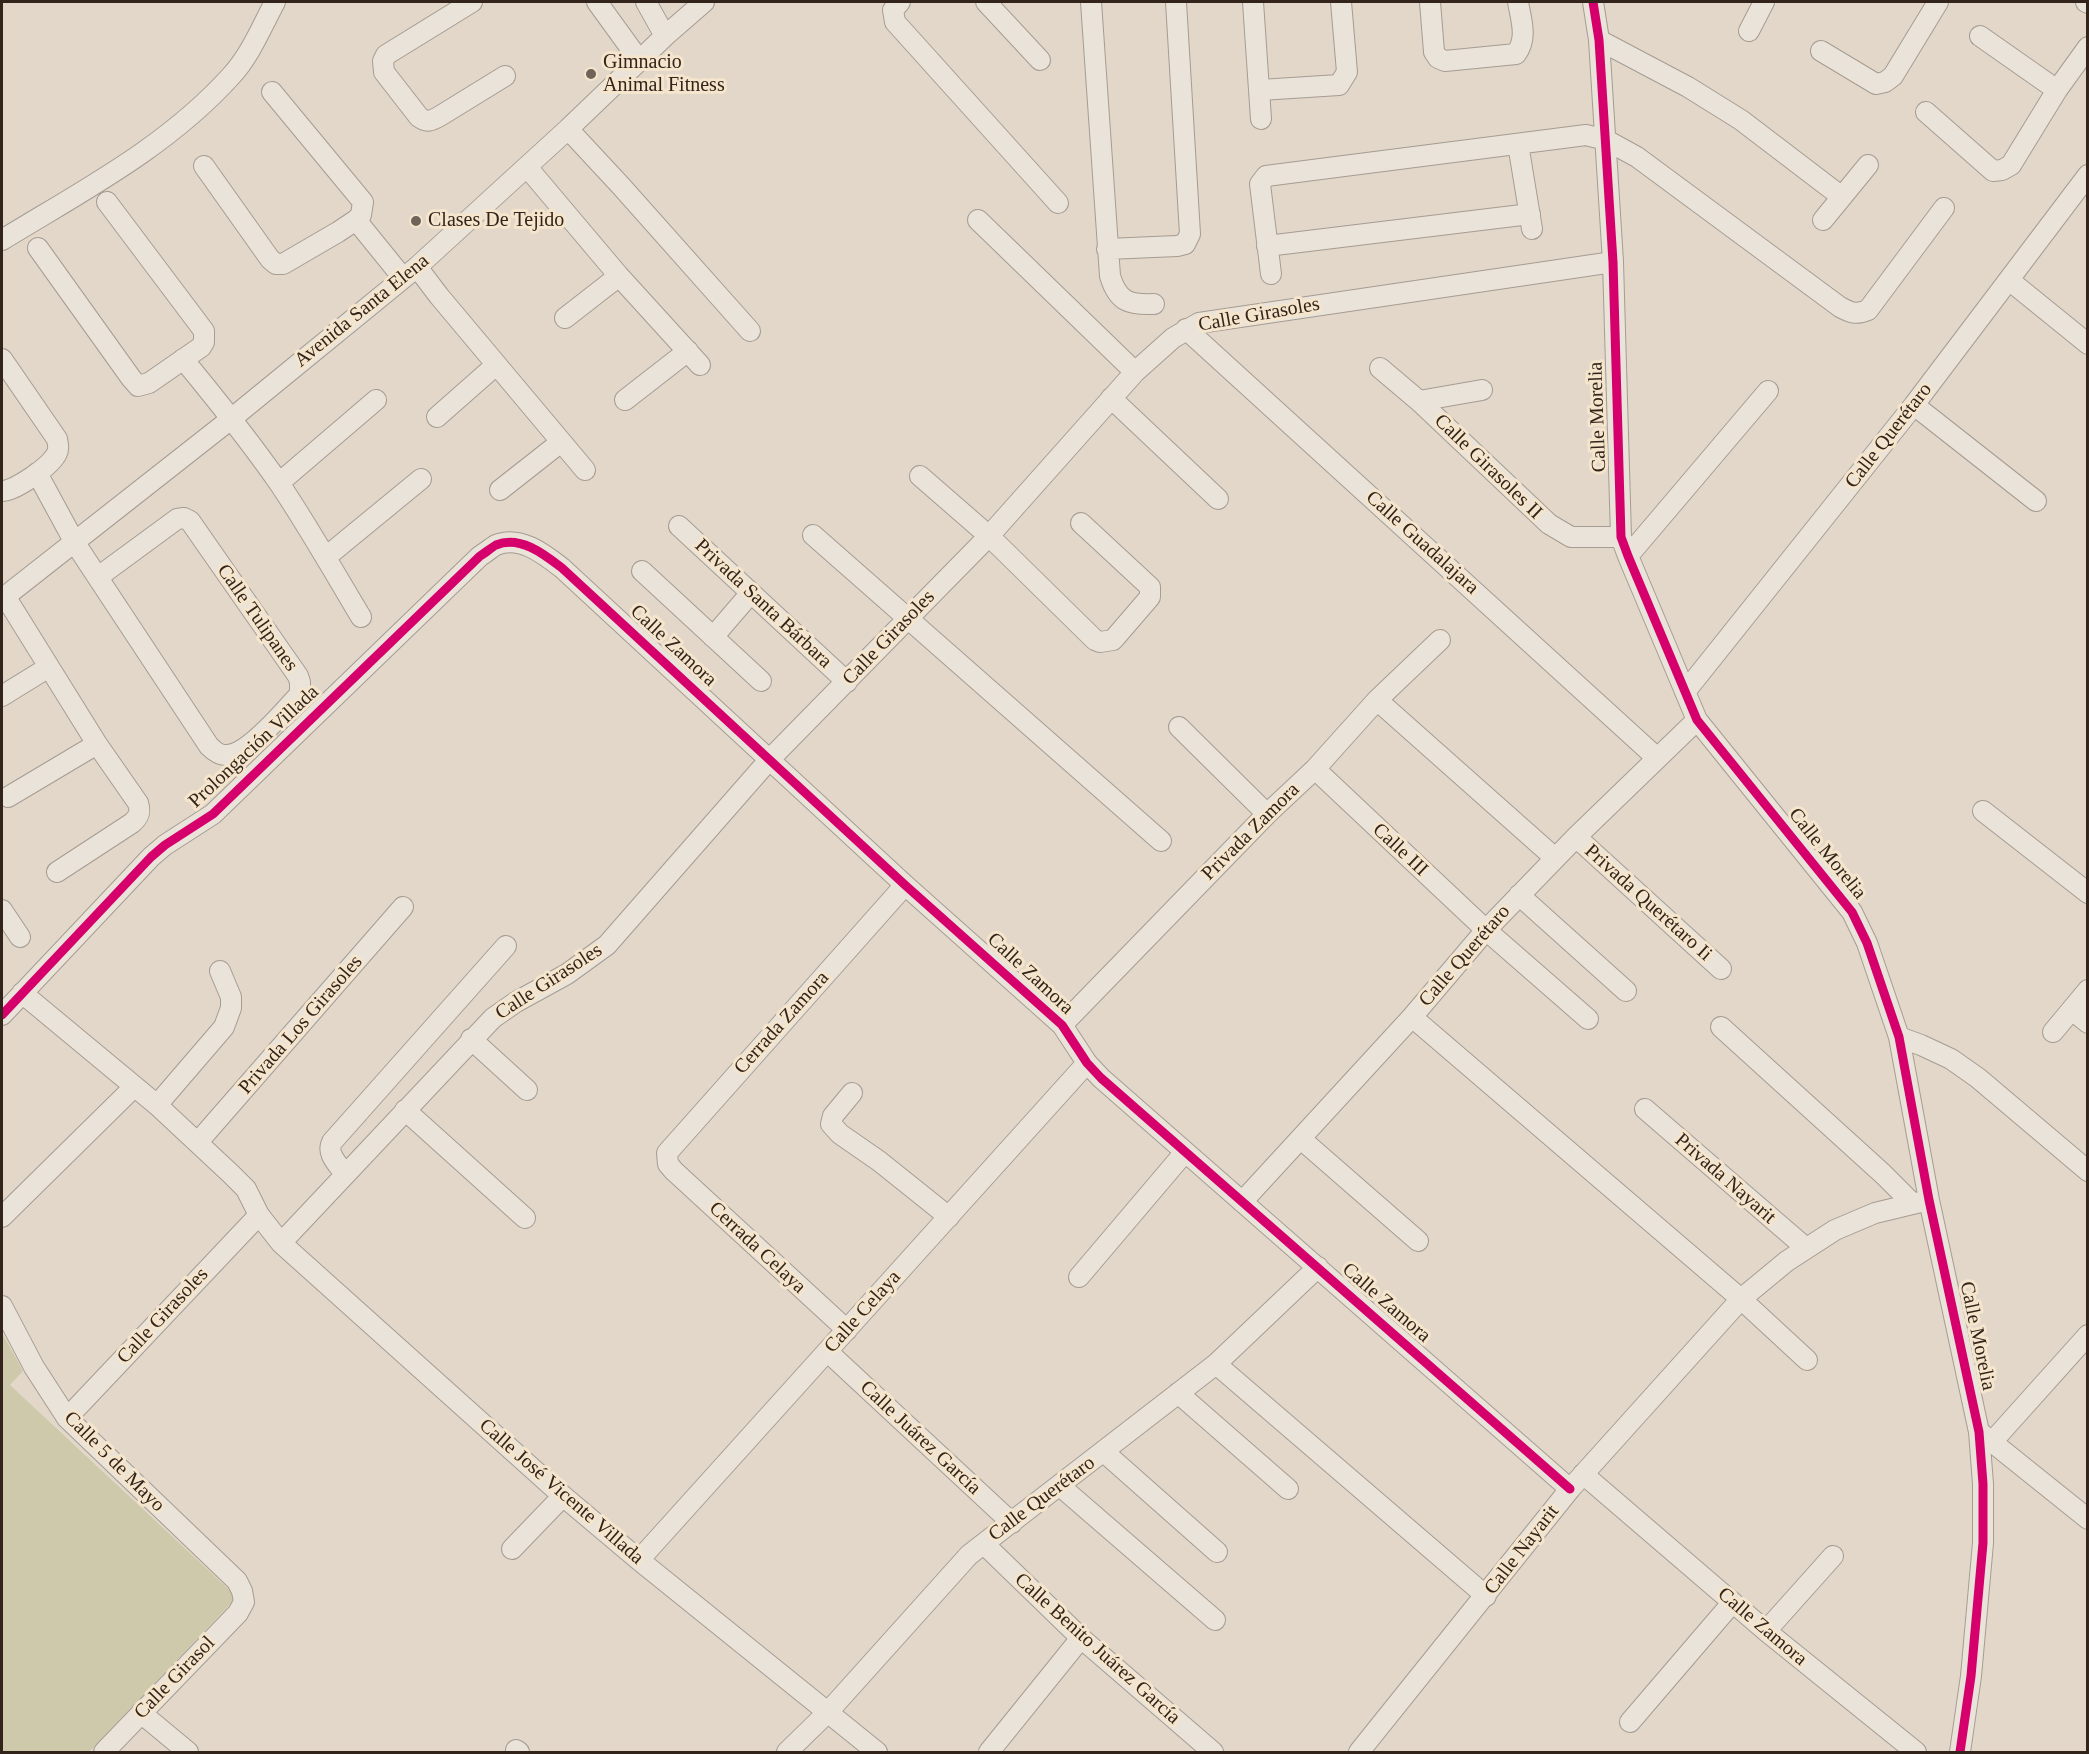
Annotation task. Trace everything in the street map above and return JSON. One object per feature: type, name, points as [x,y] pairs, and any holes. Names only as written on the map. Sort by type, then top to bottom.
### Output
[{"type":"street","points":[[2,240],[155,146],[171,133],[232,75],[275,2]]},
{"type":"street","points":[[472,2],[386,56],[384,72],[418,117],[424,121],[431,121],[440,116],[505,76]]},
{"type":"street","points":[[597,2],[639,60]]},
{"type":"street","points":[[646,2],[665,36]]},
{"type":"street","name":"Avenida Santa Elena","points":[[3,598],[231,419],[410,272],[704,2]]},
{"type":"street","points":[[900,2],[893,10],[895,22],[1058,203]]},
{"type":"street","points":[[986,2],[1040,60]]},
{"type":"street","points":[[1091,2],[1110,276],[1126,302],[1154,304]]},
{"type":"street","points":[[1107,249],[1177,246],[1185,244],[1190,234],[1176,2]]},
{"type":"street","points":[[1253,2],[1261,119]]},
{"type":"street","points":[[1260,90],[1339,85],[1347,72],[1341,2]]},
{"type":"street","points":[[1430,2],[1434,52],[1444,61],[1516,54],[1524,38],[1518,2]]},
{"type":"street","name":"Calle Morelia","points":[[1593,2],[1599,40],[1613,262],[1621,537],[1697,720],[1852,912],[1867,943],[1899,1037],[1921,1202],[1986,1437],[1983,1542],[1971,1676],[1960,1752]]},
{"type":"street","points":[[1749,31],[1764,2]]},
{"type":"street","points":[[1821,51],[1876,84],[1885,82],[1893,76],[1929,5]]},
{"type":"street","points":[[1980,36],[2057,90]]},
{"type":"street","points":[[1599,40],[1688,87],[1741,120],[1842,197]]},
{"type":"street","points":[[1926,112],[1993,171],[2002,170],[2012,165],[2057,90],[2088,47]]},
{"type":"street","points":[[204,166],[270,260],[276,264],[283,264],[338,232],[361,215],[363,202],[272,92]]},
{"type":"street","points":[[568,129],[750,331]]},
{"type":"street","points":[[1272,274],[1260,184],[1266,176],[1586,135],[1606,140],[1638,157],[1840,307],[1858,314],[1868,310],[1944,208]]},
{"type":"street","points":[[1267,246],[1531,222],[1518,144]]},
{"type":"street","points":[[1823,220],[1868,165]]},
{"type":"street","points":[[526,167],[619,276],[694,358],[625,400]]},
{"type":"street","name":"Calle Querétaro","points":[[1684,692],[1914,405],[2088,175]]},
{"type":"street","points":[[38,248],[133,382],[138,386],[149,383],[201,347],[204,342],[204,332],[107,202]]},
{"type":"street","points":[[356,220],[410,272],[496,365],[585,470]]},
{"type":"street","points":[[978,220],[1135,372]]},
{"type":"street","name":"Calle Girasoles","points":[[281,1243],[493,1018],[567,974],[607,945],[769,760],[989,536],[1135,372],[1186,329],[1199,322],[1613,262]]},
{"type":"street","points":[[565,318],[619,276]]},
{"type":"street","points":[[2009,280],[2088,344]]},
{"type":"street","name":"Calle Guadalajara","points":[[1186,329],[1657,758]]},
{"type":"street","points":[[2,359],[57,439],[58,451],[56,456],[37,473],[10,490],[2,490]]},
{"type":"street","points":[[183,359],[279,483],[361,617]]},
{"type":"street","points":[[436,417],[496,365]]},
{"type":"street","points":[[1380,368],[1419,401]]},
{"type":"street","name":"Calle Girasoles II","points":[[1419,401],[1482,390]]},
{"type":"street","points":[[1628,556],[1768,391]]},
{"type":"street","points":[[1111,398],[1218,499]]},
{"type":"street","points":[[279,483],[376,400]]},
{"type":"street","name":"Calle Girasoles II","points":[[1419,401],[1558,531],[1570,537],[1621,537]]},
{"type":"street","points":[[1914,405],[2036,501]]},
{"type":"street","points":[[500,490],[561,442]]},
{"type":"street","name":"Calle Tulipanes","points":[[37,473],[75,543],[209,746],[225,755],[235,754],[246,748],[300,694],[298,676],[190,521],[184,518],[177,519],[98,577]]},
{"type":"street","points":[[920,476],[989,536],[1095,639],[1107,642],[1113,640],[1150,597],[1150,587],[1081,523]]},
{"type":"street","points":[[326,557],[421,479]]},
{"type":"street","name":"Privada Santa Bárbara","points":[[679,526],[847,682]]},
{"type":"street","points":[[813,534],[1161,841]]},
{"type":"street","name":"Calle Zamora","points":[[514,542],[545,555],[562,568],[904,885],[1062,1025],[1087,1064],[1101,1078],[1570,1489]]},
{"type":"street","name":"Prolongación Villada","points":[[2,1015],[151,857],[165,845],[213,814],[480,556],[497,545],[514,542]]},
{"type":"street","points":[[642,571],[761,681]]},
{"type":"street","points":[[713,637],[750,594]]},
{"type":"street","points":[[3,598],[97,744],[138,802],[140,814],[132,824],[57,872]]},
{"type":"street","name":"Privada Zamora","points":[[1062,1025],[1267,814],[1315,769],[1377,700],[1440,640]]},
{"type":"street","points":[[2,696],[49,667]]},
{"type":"street","points":[[1377,700],[1555,858]]},
{"type":"street","name":"Calle Querétaro","points":[[1242,1202],[1412,1017],[1519,895],[1697,720]]},
{"type":"street","points":[[1179,727],[1267,814]]},
{"type":"street","points":[[8,797],[97,744]]},
{"type":"street","name":"Calle III","points":[[1315,769],[1486,930],[1588,1018]]},
{"type":"street","points":[[1983,811],[2088,893]]},
{"type":"street","name":"Privada Querétaro Ii","points":[[1576,837],[1721,969]]},
{"type":"street","name":"Cerrada Zamora","points":[[668,1164],[667,1153],[904,885]]},
{"type":"street","points":[[1519,895],[1626,991]]},
{"type":"street","name":"Privada Los Girasoles","points":[[198,1142],[403,907]]},
{"type":"street","points":[[2,910],[20,937]]},
{"type":"street","points":[[345,1174],[331,1155],[332,1142],[506,946]]},
{"type":"street","points":[[157,1105],[224,1027],[231,1008],[231,997],[220,970]]},
{"type":"street","points":[[2053,1032],[2088,990]]},
{"type":"street","points":[[22,993],[198,1142],[246,1189],[259,1215]]},
{"type":"street","points":[[2072,1010],[2088,1023]]},
{"type":"street","points":[[1412,1017],[1741,1299],[1808,1360]]},
{"type":"street","points":[[1721,1027],[1883,1174],[1921,1202]]},
{"type":"street","points":[[1899,1037],[1921,1044],[1951,1059],[1978,1077],[2088,1171]]},
{"type":"street","points":[[471,1040],[527,1090]]},
{"type":"street","name":"Calle Celaya","points":[[639,1560],[1087,1064]]},
{"type":"street","points":[[2,1217],[134,1087]]},
{"type":"street","points":[[852,1093],[833,1116],[831,1124],[840,1134],[879,1161],[949,1217]]},
{"type":"street","name":"Privada Nayarit","points":[[1645,1109],[1806,1248]]},
{"type":"street","points":[[405,1110],[525,1218]]},
{"type":"street","points":[[1301,1139],[1418,1241]]},
{"type":"street","points":[[1079,1277],[1185,1152]]},
{"type":"street","name":"Cerrada Celaya","points":[[668,1164],[847,1330]]},
{"type":"street","name":"Calle Nayarit","points":[[1359,1752],[1570,1489],[1741,1299],[1770,1274],[1835,1230],[1875,1213],[1921,1202]]},
{"type":"street","name":"Calle Girasoles","points":[[66,1418],[259,1215]]},
{"type":"street","name":"Calle José Vicente Villada","points":[[259,1215],[281,1243],[563,1496],[877,1752]]},
{"type":"street","name":"Calle Querétaro","points":[[787,1752],[828,1712],[953,1571],[984,1544],[1216,1364],[1318,1267]]},
{"type":"street","name":"Calle 5 de Mayo","points":[[2,1306],[34,1367],[66,1418],[237,1581],[244,1602]]},
{"type":"street","points":[[2088,1335],[1986,1437],[2088,1519]]},
{"type":"street","name":"Calle Juárez García","points":[[828,1352],[1012,1523]]},
{"type":"street","points":[[1216,1364],[1486,1596]]},
{"type":"street","points":[[1178,1393],[1288,1489]]},
{"type":"street","points":[[1104,1452],[1216,1552]]},
{"type":"street","name":"Calle Zamora","points":[[1583,1474],[1732,1603],[1916,1752]]},
{"type":"street","points":[[1060,1486],[1215,1620]]},
{"type":"street","points":[[512,1549],[563,1496]]},
{"type":"street","name":"Calle Benito Juárez García","points":[[984,1544],[1082,1638],[1213,1752]]},
{"type":"street","points":[[1766,1631],[1833,1556]]},
{"type":"street","name":"Calle Girasol","points":[[104,1752],[237,1613],[244,1602]]},
{"type":"street","points":[[1630,1722],[1732,1603]]},
{"type":"street","points":[[989,1752],[1082,1638]]},
{"type":"street","points":[[141,1713],[188,1752]]},
{"type":"shaded area","points":[[2,1333],[23,1371],[10,1385],[237,1597],[89,1752],[2,1752]]},
{"type":"cycle path","points":[[1593,2],[1599,40],[1613,262],[1621,537],[1697,720],[1852,912],[1867,943],[1899,1037],[1929,1200],[1979,1432],[1983,1484],[1983,1543],[1971,1676],[1960,1752]]},
{"type":"cycle path","points":[[2,1015],[151,857],[165,845],[213,814],[480,556],[496,545],[514,542],[523,544],[540,552],[562,568],[905,885],[1062,1025],[1087,1063],[1101,1078],[1570,1489]]},
{"type":"place","name":"Gimnacio Animal Fitness","points":[[591,74]]},
{"type":"place","name":"Clases De Tejido","points":[[416,221]]}]
